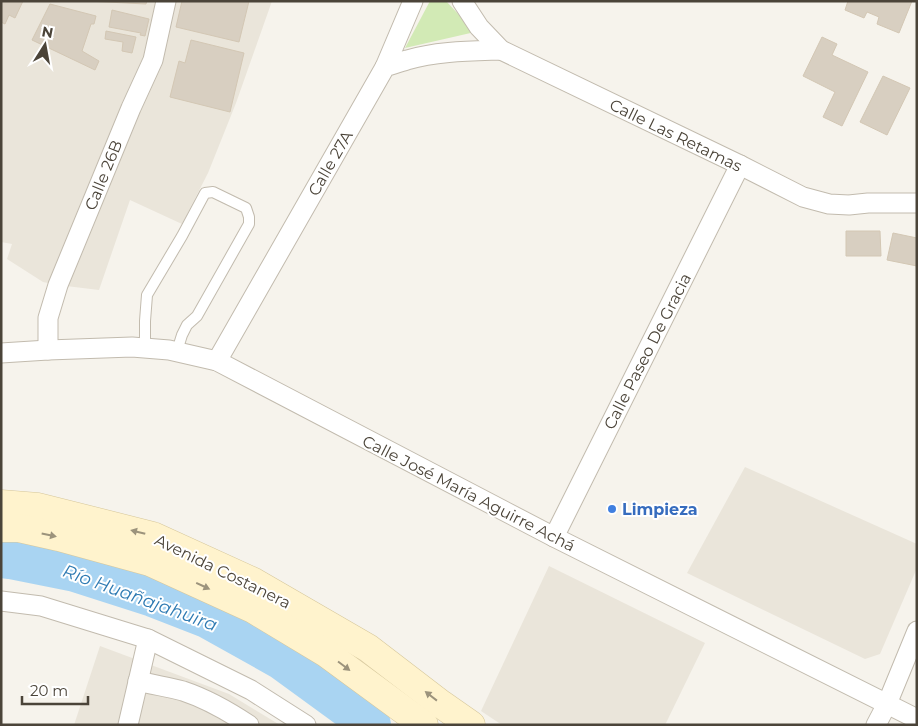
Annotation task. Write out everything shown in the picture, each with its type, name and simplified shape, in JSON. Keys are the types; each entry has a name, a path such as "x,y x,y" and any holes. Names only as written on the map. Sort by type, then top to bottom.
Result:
{"main road":[{"name":"Avenida Costanera","path":"1,504 38,507 153,536 254,582 368,648 471,725"},
{"name":"Avenida Costanera","path":"1,528 19,528 59,537 150,562 253,609 326,653 424,725"}],"street":[{"name":"Calle 26B","path":"48,350 48,318 58,285 131,108 153,60 166,1"},
{"name":"Calle 27A","path":"217,361 384,68 413,1"},
{"name":"Calle Las Retamas","path":"462,1 479,28 501,50 803,197 829,204 917,203"},
{"path":"384,68 408,59 470,51 501,50"},
{"name":"Calle Paseo De Gracia","path":"554,537 740,166"},
{"name":"Calle José María Aguirre Achá","path":"1,353 132,347 177,351 217,361 554,537 917,719"},
{"path":"1,601 41,606 148,639 251,690 306,725"},
{"path":"876,725 887,704 917,631"},
{"path":"128,725 148,639"},
{"path":"138,681 183,691 207,700 228,710 249,725"}],"lane":[{"path":"145,348 147,295 205,193 212,192 246,208 249,224 197,316 187,325 177,351"}],"shaded area":[{"path":"1,1 272,1 236,103 208,173 182,224 130,200 99,290 43,282 7,259 12,244 1,242"},
{"path":"745,467 917,544 917,568 880,654 865,659 687,573"},
{"path":"549,566 705,643 665,725 502,725 481,711"},
{"path":"100,646 229,694 280,725 74,725"}],"green space":[{"path":"430,1 446,1 475,32 405,48"}],"building":[{"path":"1,1 23,1 15,18 9,15 5,24 1,22"},
{"path":"87,1 147,1 146,4"},
{"path":"182,1 249,1 239,42 176,27"},
{"path":"848,1 912,1 899,33 877,24 879,17 867,12 864,18 845,10"},
{"path":"50,4 96,16 94,24 91,24 82,51 99,61 95,70 32,40"},
{"path":"112,10 149,19 145,36 140,35 141,33 109,27"},
{"path":"106,31 136,37 132,53 122,51 123,42 105,39"},
{"path":"822,37 837,44 832,55 868,72 842,126 823,117 835,92 803,76"},
{"path":"191,40 244,53 230,112 170,97 179,61 185,63"},
{"path":"883,76 910,88 887,135 860,122"},
{"path":"846,231 880,231 881,256 846,256"},
{"path":"893,233 917,238 917,266 887,260"}],"waterway":[{"name":"Río Huañajahuira","path":"1,558 75,572 153,597 207,618 282,660 371,725"}],"place":[{"name":"Limpieza","path":"612,509"}]}
